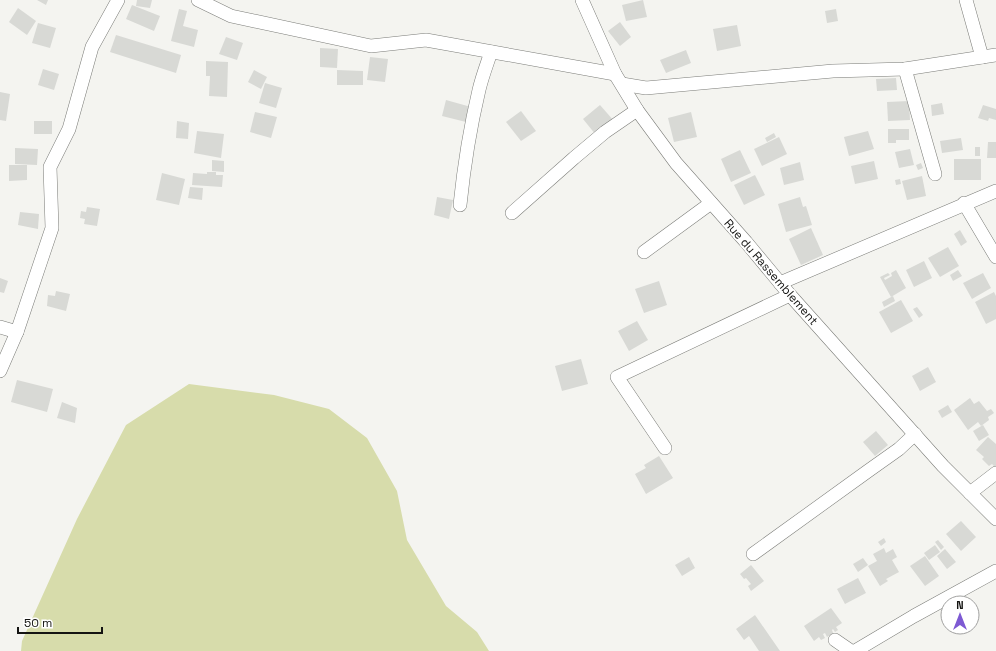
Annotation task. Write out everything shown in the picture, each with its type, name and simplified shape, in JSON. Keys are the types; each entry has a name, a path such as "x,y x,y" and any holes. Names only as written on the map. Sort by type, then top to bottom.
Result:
{"street":[{"path":"0,371 16,332 52,228 50,167 69,129 92,47 118,0"},
{"path":"198,0 231,16 371,46 426,40 618,79 646,88 833,71 905,69 996,55"},
{"name":"Rue du Rassemblement","path":"582,0 618,79 637,110 676,163 790,295 943,466 996,519"},
{"path":"966,0 982,56"},
{"path":"460,205 471,124 479,88 491,52"},
{"path":"905,69 935,174"},
{"path":"512,213 605,132 637,110"},
{"path":"780,283 964,203 996,191"},
{"path":"644,252 711,203"},
{"path":"964,203 996,257"},
{"path":"665,448 617,377 790,295"},
{"path":"0,327 16,332"},
{"path":"753,554 899,449 915,434"},
{"path":"970,493 996,473"},
{"path":"855,651 914,616 996,571"},
{"path":"835,640 851,651"}],"green space":[{"path":"189,384 274,395 329,409 367,438 397,491 407,540 446,606 477,632 489,651 21,651 22,641 77,519 126,425"}],"building":[{"path":"37,0 48,0 46,5"},
{"path":"137,0 152,0 150,8 136,6"},
{"path":"643,0 647,17 626,21 622,5"},
{"path":"132,5 160,16 154,31 126,19"},
{"path":"18,8 36,21 27,35 9,22"},
{"path":"179,9 187,11 183,26 198,30 194,47 171,41"},
{"path":"836,9 838,21 827,23 825,11"},
{"path":"620,22 631,37 620,46 608,31"},
{"path":"38,23 56,28 50,48 32,43"},
{"path":"737,25 741,46 717,51 713,29"},
{"path":"116,35 181,55 176,73 110,52"},
{"path":"226,37 243,43 237,60 219,54"},
{"path":"320,48 338,49 337,68 320,67"},
{"path":"686,50 691,63 666,73 660,60"},
{"path":"370,57 388,59 385,82 367,80"},
{"path":"206,61 228,62 227,97 209,96 210,76 206,76"},
{"path":"43,69 59,74 54,90 38,85"},
{"path":"254,70 267,77 261,89 248,82"},
{"path":"337,70 363,71 363,85 337,85"},
{"path":"896,78 897,90 877,91 876,79"},
{"path":"265,83 282,88 276,108 259,103"},
{"path":"0,92 10,94 6,121 0,120"},
{"path":"446,100 471,107 466,122 442,116"},
{"path":"909,101 910,120 888,121 887,102"},
{"path":"942,103 944,114 932,116 931,105"},
{"path":"600,105 614,121 596,135 583,119"},
{"path":"983,105 996,109 996,120 989,118 988,121 978,118"},
{"path":"521,111 536,131 521,141 506,122"},
{"path":"255,112 277,117 271,138 250,132"},
{"path":"691,112 697,137 674,142 668,118"},
{"path":"34,121 52,121 52,134 34,134"},
{"path":"177,121 189,123 188,139 176,138"},
{"path":"888,129 909,129 909,140 896,140 896,143 888,143"},
{"path":"197,131 224,134 221,158 194,153"},
{"path":"868,131 874,149 849,156 844,137"},
{"path":"774,133 776,137 767,142 765,138"},
{"path":"779,137 787,154 762,166 754,149"},
{"path":"961,138 963,150 942,153 940,141"},
{"path":"988,142 996,142 996,158 987,158"},
{"path":"975,147 980,147 980,156 975,156"},
{"path":"15,148 38,149 37,165 15,164"},
{"path":"910,149 914,165 899,168 895,152"},
{"path":"740,150 751,173 731,182 721,159"},
{"path":"954,159 981,159 981,180 954,180"},
{"path":"212,160 224,161 224,172 212,171"},
{"path":"874,161 878,179 855,184 851,166"},
{"path":"800,162 804,180 784,185 780,168"},
{"path":"921,163 923,168 918,170 916,165"},
{"path":"9,165 27,165 27,180 9,181"},
{"path":"207,172 216,172 216,175 223,175 222,187 192,185 193,173 207,174"},
{"path":"162,173 185,179 179,205 156,200"},
{"path":"755,175 765,195 744,205 734,185"},
{"path":"922,176 926,196 907,200 902,181"},
{"path":"900,179 901,184 896,185 895,180"},
{"path":"190,187 203,188 202,200 188,198"},
{"path":"437,197 453,200 449,219 434,215"},
{"path":"800,197 803,207 806,206 812,225 786,232 778,204"},
{"path":"87,207 100,209 97,226 84,224 85,219 80,218 81,211 86,212"},
{"path":"20,212 39,214 38,229 18,225"},
{"path":"811,228 823,255 801,265 789,239"},
{"path":"960,230 967,242 961,246 954,234"},
{"path":"948,247 959,266 940,277 928,258"},
{"path":"924,261 932,278 914,287 906,270"},
{"path":"896,270 906,288 891,297 880,277 888,273 890,275 884,278 885,280 892,276 891,273"},
{"path":"958,270 962,276 953,281 950,275"},
{"path":"983,273 991,288 972,299 963,283"},
{"path":"0,278 8,281 4,293 0,292"},
{"path":"659,281 667,305 644,313 635,289"},
{"path":"56,291 70,294 66,311 47,306 48,295 55,296"},
{"path":"994,292 996,296 996,319 986,324 975,302"},
{"path":"893,296 895,301 884,307 882,302"},
{"path":"901,300 913,321 891,333 879,312"},
{"path":"917,307 923,315 919,318 913,309"},
{"path":"637,321 648,340 629,351 618,331"},
{"path":"581,359 588,384 562,391 555,366"},
{"path":"928,367 936,382 920,391 912,376"},
{"path":"17,380 53,389 47,412 11,402"},
{"path":"970,398 974,404 979,401 987,411 991,409 994,413 988,417 989,420 981,426 978,422 968,430 954,410"},
{"path":"62,402 77,408 75,423 57,418"},
{"path":"948,405 952,412 942,418 938,411"},
{"path":"983,425 989,435 979,441 973,431"},
{"path":"876,431 888,445 875,456 863,442"},
{"path":"988,437 996,444 996,468 992,464 989,466 982,459 984,457 976,450"},
{"path":"659,456 673,478 646,494 635,474 646,468 644,465"},
{"path":"961,521 976,537 961,551 946,534"},
{"path":"884,538 886,542 881,546 878,542"},
{"path":"938,540 944,547 941,550 935,542"},
{"path":"935,545 940,552 929,560 924,553"},
{"path":"884,548 886,553 893,549 897,557 892,560 899,572 886,579 888,581 880,586 868,566 877,561 873,554"},
{"path":"945,549 956,562 947,569 937,556"},
{"path":"925,556 939,576 925,586 910,566"},
{"path":"689,557 695,568 682,576 675,565"},
{"path":"863,558 868,565 858,572 853,564"},
{"path":"751,565 764,581 751,591 748,586 751,584 740,574"},
{"path":"858,578 866,593 845,604 837,589"},
{"path":"831,608 842,623 836,627 838,630 835,632 833,629 833,633 827,637 825,633 823,634 825,638 821,640 819,637 814,641 804,626"},
{"path":"755,615 780,651 759,651 749,636 744,640 736,629"}]}
